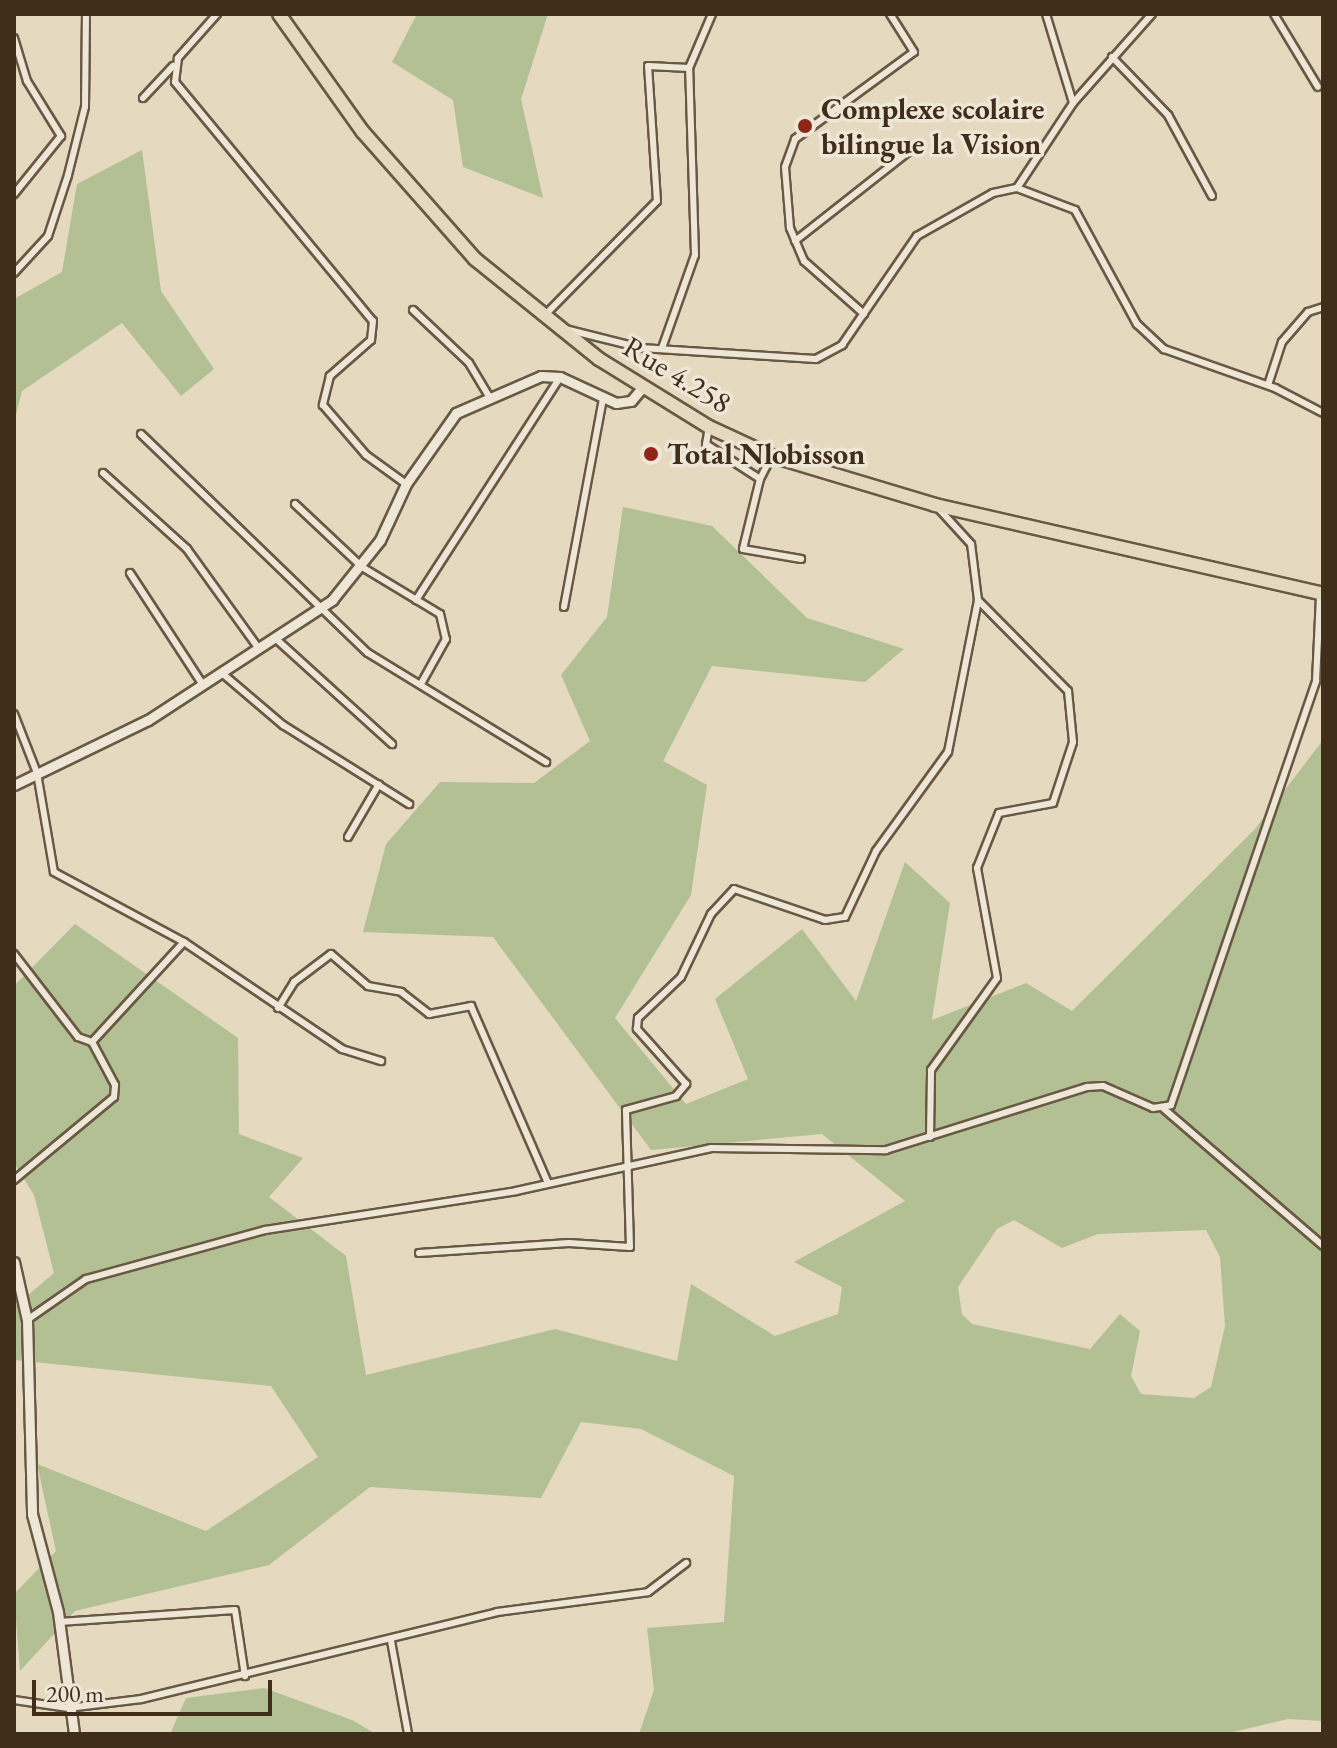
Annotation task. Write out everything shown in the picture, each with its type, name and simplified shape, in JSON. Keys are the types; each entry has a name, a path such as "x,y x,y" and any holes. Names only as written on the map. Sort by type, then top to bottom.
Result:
{"highway":[{"name":"Rue 4.258","path":"279,14 400,178 543,317 642,388 709,427 772,456 935,505 1321,594"}],"street":[{"path":"14,273 48,236 68,175 85,107 86,14"},
{"path":"143,98 217,14"},
{"path":"662,348 695,255 689,68 712,14"},
{"path":"864,314 814,273 795,241 785,195 791,146 914,52 890,14"},
{"path":"1046,14 1073,103"},
{"path":"1017,188 1073,103 1152,14"},
{"path":"1274,14 1318,87"},
{"path":"14,38 27,81 61,136 14,194"},
{"path":"1112,57 1168,115 1212,196"},
{"path":"173,66 193,109 373,321 371,340 330,376 323,405 366,455 406,484"},
{"path":"543,317 657,201 648,66 689,68"},
{"path":"795,241 917,145"},
{"path":"554,327 662,348 816,359 842,345 917,236 993,193 1017,188 1075,210 1137,324 1164,349 1268,385 1323,413"},
{"path":"1268,385 1282,342 1323,307"},
{"path":"413,310 469,363 489,396"},
{"path":"416,600 560,377"},
{"path":"14,785 223,674 318,610 362,567 406,484 448,421 489,396 532,378 560,377 603,399 624,403 642,388"},
{"path":"564,607 603,399"},
{"path":"709,427 706,444 760,479"},
{"path":"141,434 318,610 421,684 546,762"},
{"path":"772,456 760,479 743,549 801,559"},
{"path":"103,473 187,549 259,649"},
{"path":"295,504 362,567 416,600 448,627 421,684"},
{"path":"419,1253 569,1243 630,1247 631,1162 626,1110 676,1096 686,1084 637,1029 638,1018 681,977 711,914 734,889 825,920 852,911 876,851 948,752 978,600 966,532 935,505"},
{"path":"130,573 203,685"},
{"path":"1164,1109 1176,1092 1206,987 1253,877 1316,681 1321,594"},
{"path":"930,1137 931,1070 997,978 977,868 999,813 1053,803 1073,742 1068,691 978,600"},
{"path":"275,638 392,744"},
{"path":"223,674 283,725 409,804"},
{"path":"14,714 37,773 54,872 184,942 342,1049 381,1061"},
{"path":"348,837 379,784"},
{"path":"92,1042 184,942"},
{"path":"14,954 78,1037 92,1042 115,1085 114,1097 14,1180"},
{"path":"278,1008 294,982 331,954 368,986 401,992 429,1014 471,1006 548,1183"},
{"path":"27,1320 86,1279 199,1246 548,1183 631,1162 740,1146 861,1152 930,1137 1087,1087 1164,1109 1323,1246"},
{"path":"14,1262 27,1320 28,1481 59,1622 68,1708 74,1734"},
{"path":"14,1700 68,1708 245,1676 497,1612 648,1592 686,1563"},
{"path":"59,1622 235,1610 245,1676"},
{"path":"391,1641 408,1734"}],"green space":[{"path":"417,14 548,14 521,99 543,198 463,167 453,100 392,62"},
{"path":"142,150 161,291 214,369 181,396 122,323 22,391 14,423 14,299 62,272 77,184"},
{"path":"623,507 712,526 807,618 904,649 865,682 712,666 663,761 707,785 691,895 615,1018 686,1104 748,1079 715,999 802,929 856,1001 905,862 950,903 932,1020 1026,983 1072,1011 1255,829 1323,740 1323,1721 1288,1719 1225,1734 639,1734 654,1690 647,1628 724,1622 734,1476 641,1429 581,1422 541,1498 370,1487 269,1565 75,1611 20,1671 14,1594 56,1551 37,1464 206,1531 318,1457 271,1386 14,1360 14,1307 54,1273 34,1195 14,1163 14,986 75,924 238,1038 239,1134 303,1158 269,1197 346,1256 366,1375 555,1329 677,1361 691,1284 775,1336 838,1314 842,1287 794,1262 905,1201 822,1134 651,1150 493,937 363,932 386,844 440,782 534,783 590,741 561,675 607,617","holes":["1014,1220 1062,1248 1098,1234 1206,1230 1220,1257 1225,1326 1211,1387 1194,1398 1141,1394 1131,1376 1140,1331 1120,1314 1090,1349 972,1324 962,1314 958,1287 997,1229"]},
{"path":"264,1688 352,1720 376,1734 170,1734 186,1698"}],"place":[{"name":"Complexe scolaire bilingue la Vision","path":"805,126"},
{"name":"Total Nlobisson","path":"651,454"}]}
